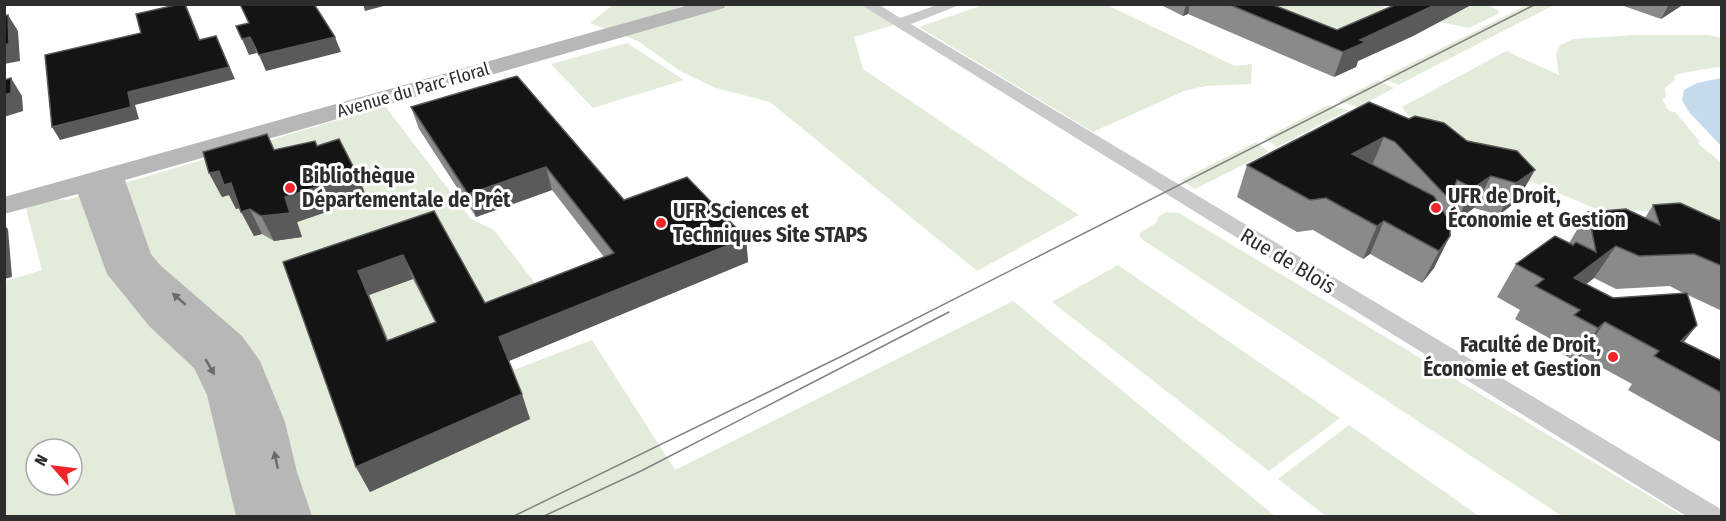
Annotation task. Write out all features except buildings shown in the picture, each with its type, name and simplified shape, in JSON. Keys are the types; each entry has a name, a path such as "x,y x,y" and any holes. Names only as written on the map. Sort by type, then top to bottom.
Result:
{"street":[{"name":"Avenue du Parc Floral","path":"4,206 717,4"},
{"name":"Rue de Blois","path":"867,4 1709,516"},
{"path":"900,23 955,4"},
{"path":"99,180 118,267 161,319 207,360 225,395 256,516"},
{"path":"99,180 136,257 149,272 230,344 248,370 267,422 278,472 292,516"}],"green space":[{"path":"1529,4 1554,5 1398,85 1382,78"},
{"path":"613,5 867,5 900,23 854,37 863,69 1079,215 977,271 770,102 716,88 680,71 638,41 590,23"},
{"path":"983,5 1107,5 1235,66 1252,64 1251,84 1205,86 1184,91 1093,132 919,27"},
{"path":"1226,5 1379,5 1407,15 1341,44"},
{"path":"1473,5 1488,5 1499,11 1498,14 1469,28 1430,20 1434,17 1443,20"},
{"path":"1634,35 1709,35 1721,38 1721,67 1674,76 1675,79 1665,88 1666,97 1662,99 1669,111 1675,112 1700,142 1698,143 1721,163 1721,225 1679,213 1594,208 1424,137 1402,107 1506,51 1559,75 1556,54 1560,45 1574,39"},
{"path":"627,43 684,80 593,108 551,64"},
{"path":"1378,80 1394,88 1358,107 1338,101"},
{"path":"1328,105 1348,110 1277,147 1265,138"},
{"path":"385,106 471,219 494,230 542,292 483,317 514,370 592,340 675,470 1013,301 1275,516 5,516 5,281 42,270 26,209 41,201 67,200"},
{"path":"1256,142 1269,152 1195,189 1181,180"},
{"path":"1166,212 1179,213 1683,516 1562,516 1140,238 1140,233 1157,222 1158,217"},
{"path":"1118,265 1340,418 1269,471 1052,302"},
{"path":"1349,425 1479,516 1326,516 1278,479"}],"water":[{"path":"1722,78 1721,146 1689,112 1682,100 1684,90 1697,83"}],"tram line":[{"path":"514,516 840,357 1536,4"},
{"path":"544,516 641,471 949,312"}],"place":[{"name":"Bibliothèque Départementale de Prêt","path":"290,188"},
{"name":"UFR de Droit, Économie et Gestion","path":"1436,208"},
{"name":"UFR Sciences et Techniques Site STAPS","path":"661,223"},
{"name":"Faculté de Droit, Économie et Gestion","path":"1613,357"}]}
